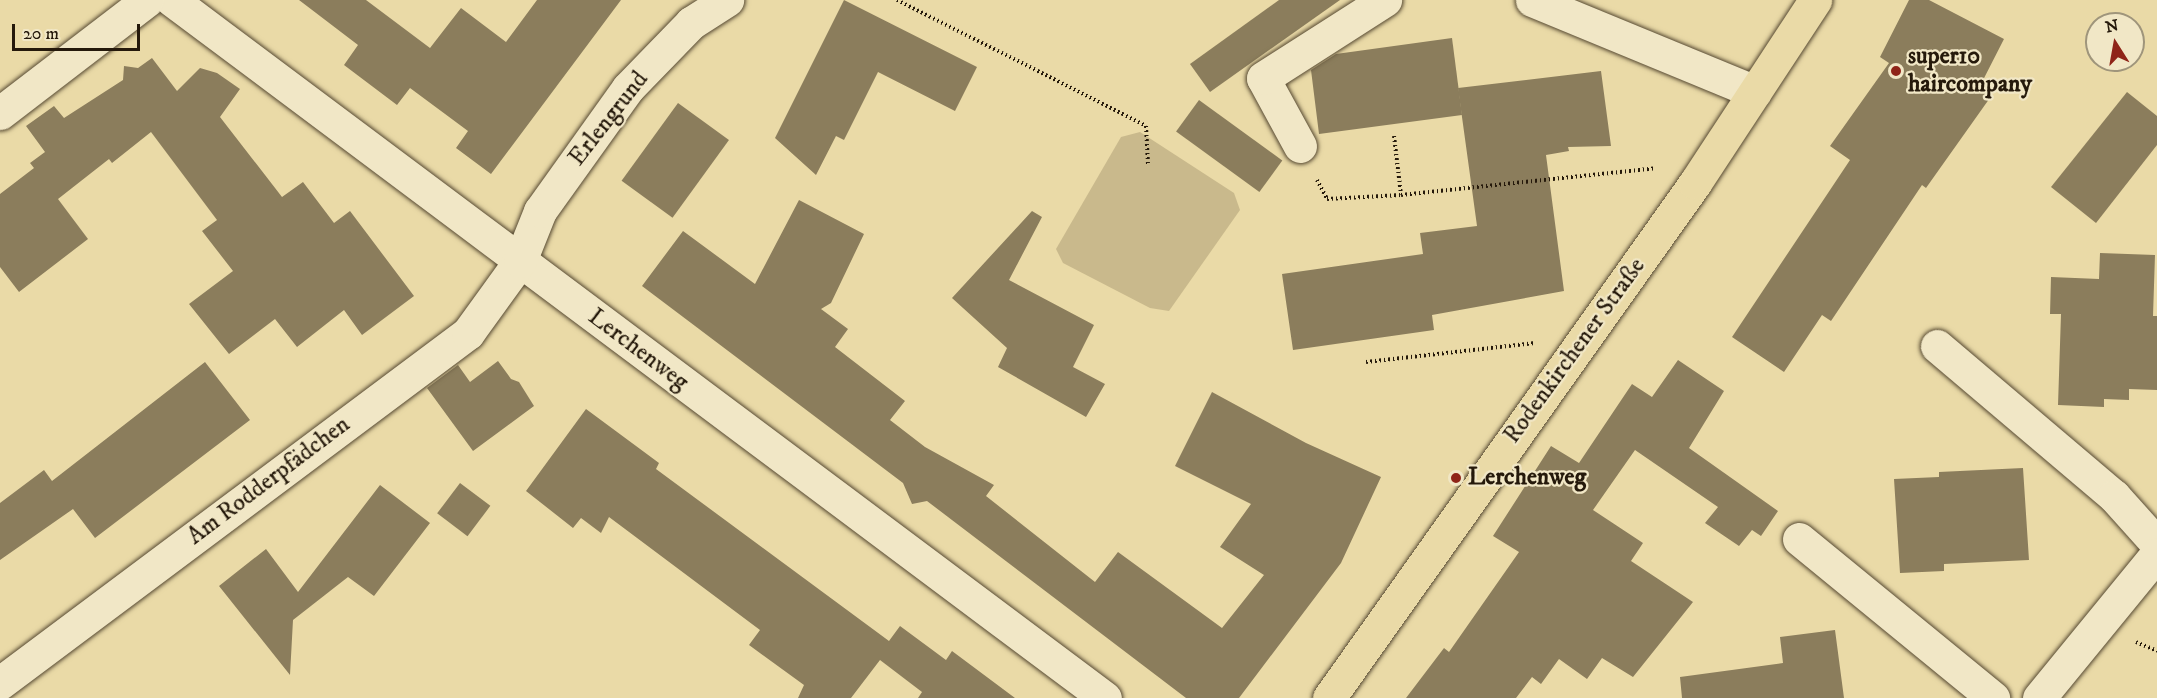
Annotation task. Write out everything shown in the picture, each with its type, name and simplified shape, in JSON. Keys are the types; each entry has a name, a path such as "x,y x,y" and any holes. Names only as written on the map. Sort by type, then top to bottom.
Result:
{"main road":[{"name":"Rodenkirchener Straße","path":"1329,698 1695,183 1815,0"}],"street":[{"path":"0,113 147,0"},
{"name":"Lerchenweg","path":"172,0 1105,698"},
{"name":"Erlengrund","path":"520,261 540,211 628,88 691,23 727,0"},
{"path":"1300,146 1263,78 1385,0"},
{"path":"1532,0 1755,92"},
{"name":"Am Rodderpfädchen","path":"0,683 468,333 520,261"},
{"path":"1937,346 2114,496 2157,544"},
{"path":"1798,539 1994,698"},
{"path":"2039,698 2157,554"}],"path":[{"path":"897,0 1146,126 1148,165"},
{"path":"1394,135 1401,195"},
{"path":"1300,146 1327,199 1401,195 1656,168 1695,183"},
{"path":"1366,362 1532,342 1574,354"}],"shaded area":[{"path":"1140,132 1234,193 1240,210 1169,311 1150,308 1063,263 1056,249 1121,137"}],"building":[{"path":"299,0 366,0 430,48 461,8 506,42 537,0 621,0 491,174 456,148 468,131 410,88 397,105 344,65 358,45"},
{"path":"844,0 977,67 955,111 878,72 844,140 836,136 816,175 775,138"},
{"path":"1279,0 1340,0 1210,92 1190,64"},
{"path":"1909,0 1929,0 2004,39 1980,86 1992,95 1926,188 1922,185 1831,321 1822,315 1784,372 1732,337 1850,160 1830,146 1889,63 1880,57"},
{"path":"1452,38 1462,115 1319,134 1311,70 1336,54"},
{"path":"152,58 177,91 200,68 217,73 240,89 220,117 282,197 303,182 334,223 350,211 414,296 362,335 344,310 297,347 275,319 229,354 189,304 233,271 202,231 217,220 151,132 112,163 109,159 58,199 88,239 19,292 0,267 0,194 34,168 30,163 45,152 26,126 54,106 64,118 123,80 124,66 138,68"},
{"path":"1601,71 1611,146 1568,147 1569,151 1546,155 1564,291 1432,315 1434,330 1293,350 1282,274 1423,254 1420,233 1477,226 1458,88"},
{"path":"2127,92 2157,116 2157,145 2096,223 2051,187"},
{"path":"1199,100 1282,161 1259,192 1176,132"},
{"path":"678,103 729,140 673,218 622,181"},
{"path":"799,200 864,234 831,303 821,309 848,329 835,347 905,401 890,420 925,447 994,485 986,496 1095,582 1118,552 1222,628 1264,575 1220,547 1251,504 1175,466 1212,392 1306,443 1381,477 1341,563 1239,698 1186,698 927,501 912,504 903,483 642,286 683,231 755,284"},
{"path":"1032,211 1042,217 1009,280 1094,325 1073,367 1105,384 1086,417 998,367 1007,348 952,298"},
{"path":"2100,253 2155,255 2153,316 2157,316 2157,390 2129,389 2129,400 2104,399 2104,407 2058,405 2061,314 2050,314 2051,277 2099,279"},
{"path":"1678,360 1724,391 1689,448 1778,511 1761,536 1752,530 1739,546 1705,523 1718,507 1635,450 1593,510 1643,543 1631,561 1693,602 1633,677 1602,658 1587,679 1559,659 1541,684 1532,677 1516,698 1406,698 1444,648 1449,652 1519,552 1493,536 1551,446 1579,463 1632,384 1652,397"},
{"path":"498,361 511,379 519,382 534,406 473,451 427,388 458,365 470,382"},
{"path":"205,362 250,420 95,538 73,509 0,560 0,503 44,470 52,481"},
{"path":"586,409 659,463 656,469 889,641 900,626 946,660 952,651 1015,698 918,698 922,692 880,660 851,698 798,698 804,685 749,645 760,630 609,517 601,533 581,518 573,528 526,491"},
{"path":"2023,468 2029,560 1944,564 1944,571 1900,573 1894,479 1939,477 1939,472"},
{"path":"460,483 490,506 467,536 437,513"},
{"path":"380,485 430,523 374,596 348,577 293,620 290,675 219,586 266,549 298,592"},
{"path":"1835,630 1844,698 1682,698 1680,677 1783,663 1780,637"}],"place":[{"name":"super10 haircompany","path":"1896,71"},
{"name":"Lerchenweg","path":"1456,478"}]}
